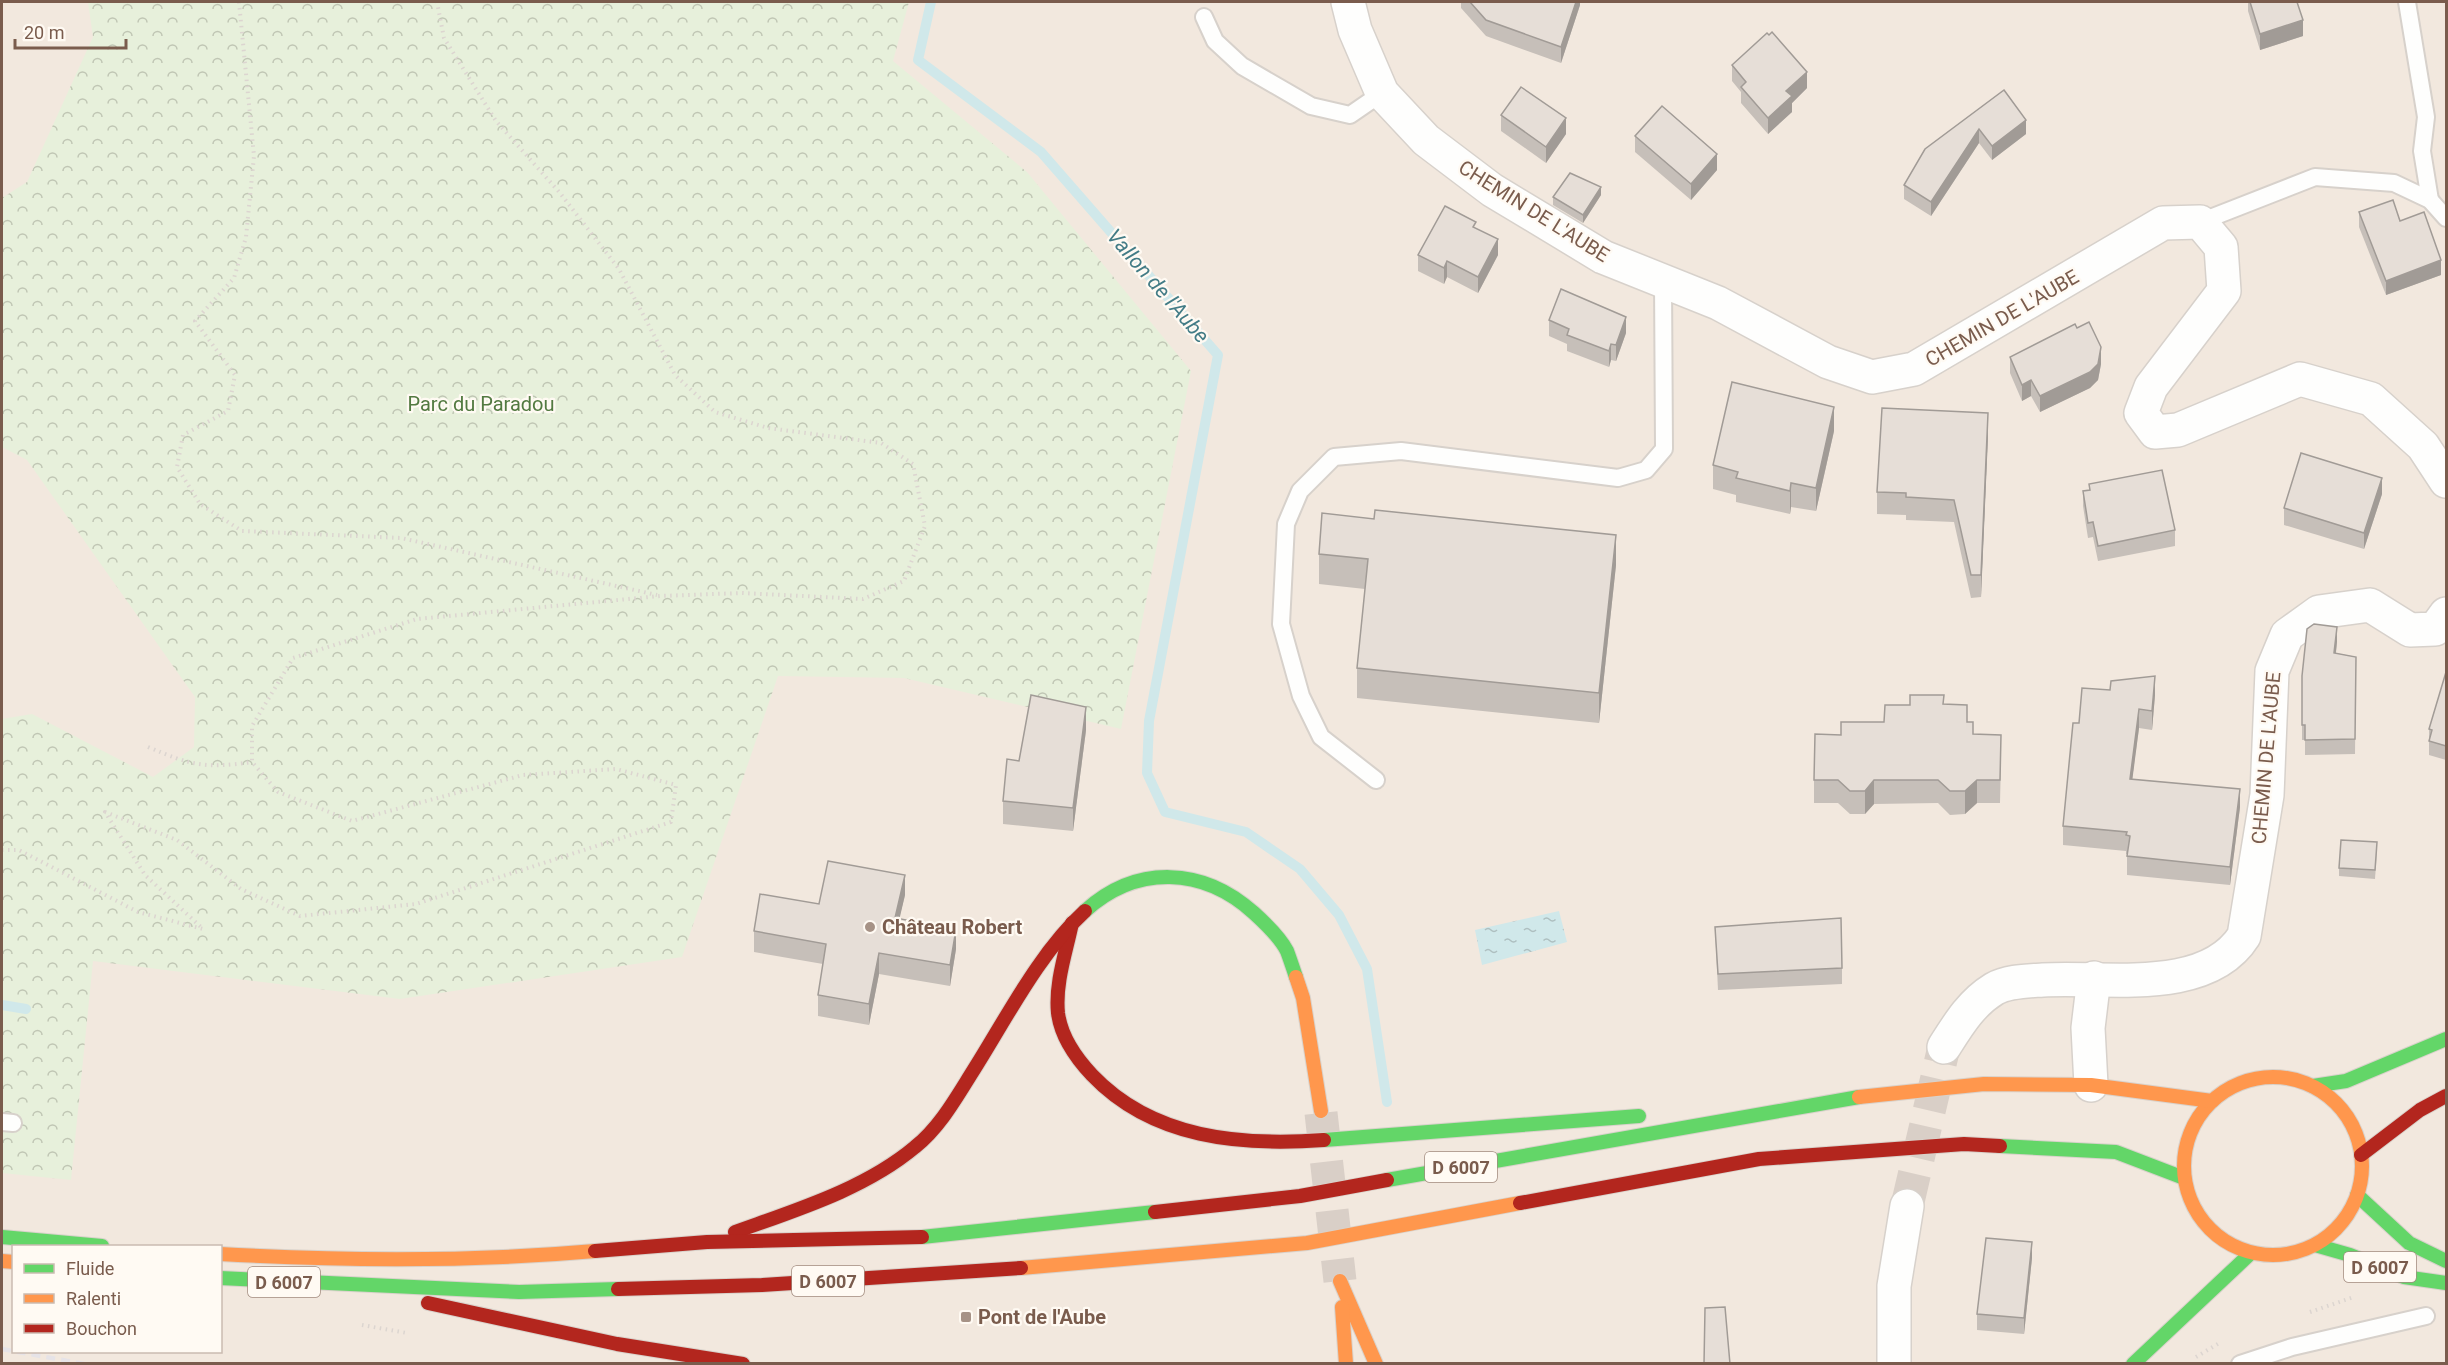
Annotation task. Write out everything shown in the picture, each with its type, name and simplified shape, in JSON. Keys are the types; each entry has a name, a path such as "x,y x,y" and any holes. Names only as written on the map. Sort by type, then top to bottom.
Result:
{"main road":[{"path":"707,1242 841,1191 881,1173 917,1146 947,1113 1026,986 1072,923 1096,901 1128,884 1168,876 1203,881 1234,895 1262,920 1286,949 1303,998 1320,1112"},
{"path":"1072,923 1058,992 1060,1022 1074,1055 1096,1082 1123,1104 1156,1123 1188,1132 1247,1142 1282,1143 1648,1116"},
{"path":"2313,1086 2346,1081 2446,1039"},
{"path":"2283,1077 2313,1086 2326,1094 2347,1117 2361,1155 2362,1175 2357,1195 2348,1215 2333,1232 2315,1245 2284,1255 2251,1253 2234,1246 2206,1225 2188,1195 2184,1178 2184,1156 2194,1123 2212,1101 2231,1088 2252,1079 2283,1077"},
{"name":"D 6007","path":"222,1254 322,1260 528,1257 707,1242 934,1237 1300,1196 1844,1099 1984,1084 2091,1085 2212,1101"},
{"path":"2361,1155 2420,1110 2446,1096"},
{"path":"1695,1112 1844,1099"},
{"name":"D 6007","path":"222,1278 347,1286 519,1292 762,1285 968,1273 1308,1243 1759,1159 1879,1148 1964,1144 2116,1152 2184,1178"},
{"name":"D 6007","path":"2357,1195 2375,1215 2415,1248 2428,1256 2446,1261"},
{"path":"2,1237 78,1245"},
{"name":"D 6007","path":"2315,1245 2350,1255 2404,1277 2446,1283"},
{"path":"2133,1364 2251,1253"},
{"path":"1346,1364 1340,1281 1376,1364"},
{"path":"347,1286 617,1344 743,1364"}],"street":[{"name":"CHEMIN DE L'AUBE","path":"1348,2 1355,30 1382,93 1426,140 1492,190 1603,257 1718,303 1828,362 1872,377 1914,369 2163,223 2199,222"},
{"path":"2199,222 2221,247 2224,291 2151,387 2141,413 2155,432 2178,430 2300,379 2371,399 2423,446 2446,481"},
{"name":"CHEMIN DE L'AUBE","path":"1944,1047 1965,1014 1996,988 2018,982 2179,977 2221,962 2237,948 2244,936 2267,795 2272,671 2287,636 2319,612 2370,605 2410,630 2443,628"},
{"path":"2091,1085 2088,1028 2094,978"},
{"path":"1894,1364 1894,1286 1907,1206"}],"lane":[{"path":"2407,2 2426,117 2422,152 2430,200"},
{"path":"1204,17 1215,41 1242,66 1311,106 1350,116 1382,93"},
{"path":"2199,222 2315,177 2394,183 2430,200 2446,218"},
{"path":"1376,780 1322,737 1301,696 1281,624 1286,524 1300,491 1334,458 1401,451 1618,478 1646,470 1664,449 1663,280"},
{"path":"2240,1364 2292,1347 2426,1316"}],"path":[{"path":"239,2 254,156 246,237 234,278 195,321 236,375 228,411 183,435 177,467 200,504 242,531 401,538 660,596"},
{"path":"2,850 19,850 138,912 203,929 145,875 105,812 177,840 241,890 300,916 416,904 671,822 676,785 615,769 523,775 352,821 278,792 252,762 252,726 293,658 417,619 660,596 742,593 863,600 904,581 925,526 913,464 881,443 768,428 715,412 675,375 619,270 560,193 490,112 444,38 437,2"},
{"path":"148,747 184,762 216,767 252,762"}],"shaded area":[{"path":"2,2 2446,2 2446,1363 2,1364"}],"green space":[{"name":"Parc du Paradou","path":"88,2 909,2 893,61 1027,172 1191,371 1121,729 904,678 778,676 682,957 400,999 93,961 71,1180 2,1173 2,719 32,714 153,777 194,747 195,697 27,460 2,447 2,198 27,182 93,37"}],"water":[{"path":"1559,911 1567,942 1482,965 1475,930"}],"building":[{"path":"1470,2 1576,2 1561,47 1486,20"},
{"path":"2250,2 2297,2 2303,20 2260,34"},
{"path":"1772,32 1807,72 1786,91 1792,96 1768,118 1741,87 1746,82 1732,65 1767,33 1769,35"},
{"path":"1521,87 1566,118 1546,147 1501,115"},
{"path":"2004,90 2026,120 1992,146 1979,129 1931,202 1904,185 1925,149"},
{"path":"1662,106 1717,154 1691,184 1635,136"},
{"path":"1570,173 1601,187 1583,215 1553,197"},
{"path":"2393,200 2400,221 2424,212 2441,260 2386,281 2359,212"},
{"path":"1445,206 1476,222 1473,227 1498,239 1478,277 1447,261 1444,268 1418,255"},
{"path":"1561,289 1626,317 1616,345 1611,344 1609,351 1567,335 1569,329 1549,320"},
{"path":"2089,322 2101,347 2098,364 2090,372 2040,396 2031,380 2022,385 2010,357 2075,324 2077,328"},
{"path":"1732,382 1834,407 1816,488 1791,483 1790,491 1736,478 1738,472 1713,465"},
{"path":"1882,408 1988,413 1981,575 1971,575 1954,500 1906,497 1906,493 1877,492"},
{"path":"2301,453 2382,478 2364,533 2284,508"},
{"path":"2162,470 2175,530 2098,546 2093,522 2088,523 2083,491 2090,490 2089,484"},
{"path":"1375,510 1616,535 1599,693 1357,668 1368,559 1319,554 1322,513 1374,519"},
{"path":"2314,624 2337,627 2334,653 2356,657 2355,739 2305,740 2305,725 2302,725 2302,676 2307,629"},
{"path":"2446,672 2446,746 2429,741 2432,730 2429,729"},
{"path":"2155,676 2152,711 2139,709 2130,779 2240,789 2230,867 2127,856 2130,836 2126,835 2127,832 2063,826 2073,723 2079,723 2082,688 2110,690 2111,681"},
{"path":"1031,695 1086,707 1073,808 1003,801 1007,759 1019,761"},
{"path":"1910,695 1944,695 1943,704 1967,705 1967,722 1973,722 1973,734 2001,735 2000,780 1977,780 1965,791 1950,791 1938,780 1874,780 1865,791 1850,791 1838,780 1814,780 1815,734 1841,735 1841,722 1884,722 1885,705 1910,705"},
{"path":"2341,840 2377,842 2375,870 2339,868"},
{"path":"828,861 905,875 895,918 956,929 950,965 879,953 869,1004 818,995 826,944 754,931 760,894 819,904"},
{"path":"1841,918 1842,968 1718,974 1715,927"},
{"path":"1986,1238 2032,1242 2024,1318 1977,1314"},
{"path":"1725,1307 1730,1364 1704,1364 1705,1308"}],"waterway":[{"name":"Vallon de l'Aube","path":"931,2 918,60 1041,152 1218,355 1149,721 1147,773 1165,812 1246,832 1300,869 1339,915 1367,969 1387,1102"},
{"path":"2,1005 26,1009"}],"tunnel":[{"path":"1907,1206 1944,1047"},
{"path":"1321,1113 1340,1281"}],"railway":[{"path":"2,1349 12,1351"},
{"path":"24,1353 84,1364"}],"traffic: fast":[{"path":"1085,911 1105,896 1126,885 1148,879 1170,877 1192,880 1213,887 1234,898 1272,930 1287,951 1296,977"},
{"path":"2313,1086 2346,1081 2446,1039"},
{"path":"1387,1180 1859,1097"},
{"path":"1324,1140 1639,1116"},
{"path":"2000,1146 2116,1152 2184,1178"},
{"path":"2357,1195 2409,1243 2446,1261"},
{"path":"922,1237 1155,1212"},
{"path":"2,1237 91,1245"},
{"path":"2315,1245 2350,1255 2404,1277 2446,1283"},
{"path":"2133,1364 2251,1253"},
{"path":"222,1278 519,1292 618,1289"}],"traffic: slow":[{"path":"1296,977 1303,998 1321,1111"},
{"path":"2273,1077 2307,1084 2323,1092 2336,1103 2347,1116 2355,1132 2362,1166 2355,1200 2347,1216 2336,1229 2323,1240 2307,1248 2273,1255 2239,1248 2223,1240 2210,1229 2199,1216 2191,1200 2184,1166 2191,1132 2199,1116 2210,1103 2223,1092 2239,1084 2273,1077"},
{"path":"1859,1097 1984,1084 2091,1085 2212,1101"},
{"path":"1021,1268 1307,1243 1520,1203"},
{"path":"222,1254 314,1258 454,1259 595,1251"},
{"path":"2,1261 12,1262"},
{"path":"1340,1281 1376,1364"},
{"path":"1342,1307 1346,1364"}],"traffic: jam":[{"path":"735,1232 806,1207 852,1187 895,1162 924,1139 954,1102 1038,966 1068,928 1085,911"},
{"path":"1072,923 1058,990 1058,1013 1062,1030 1080,1062 1116,1096 1142,1113 1200,1134 1261,1141 1324,1140"},
{"path":"2361,1155 2420,1110 2446,1096"},
{"path":"1520,1203 1759,1159 1964,1144 2000,1146"},
{"path":"1155,1212 1300,1196 1387,1180"},
{"path":"595,1251 707,1242 922,1237"},
{"path":"618,1289 762,1285 1021,1268"},
{"path":"428,1303 617,1344 743,1364"}],"place":[{"name":"Château Robert","path":"870,927"},
{"name":"Pont de l'Aube","path":"966,1317"}]}
